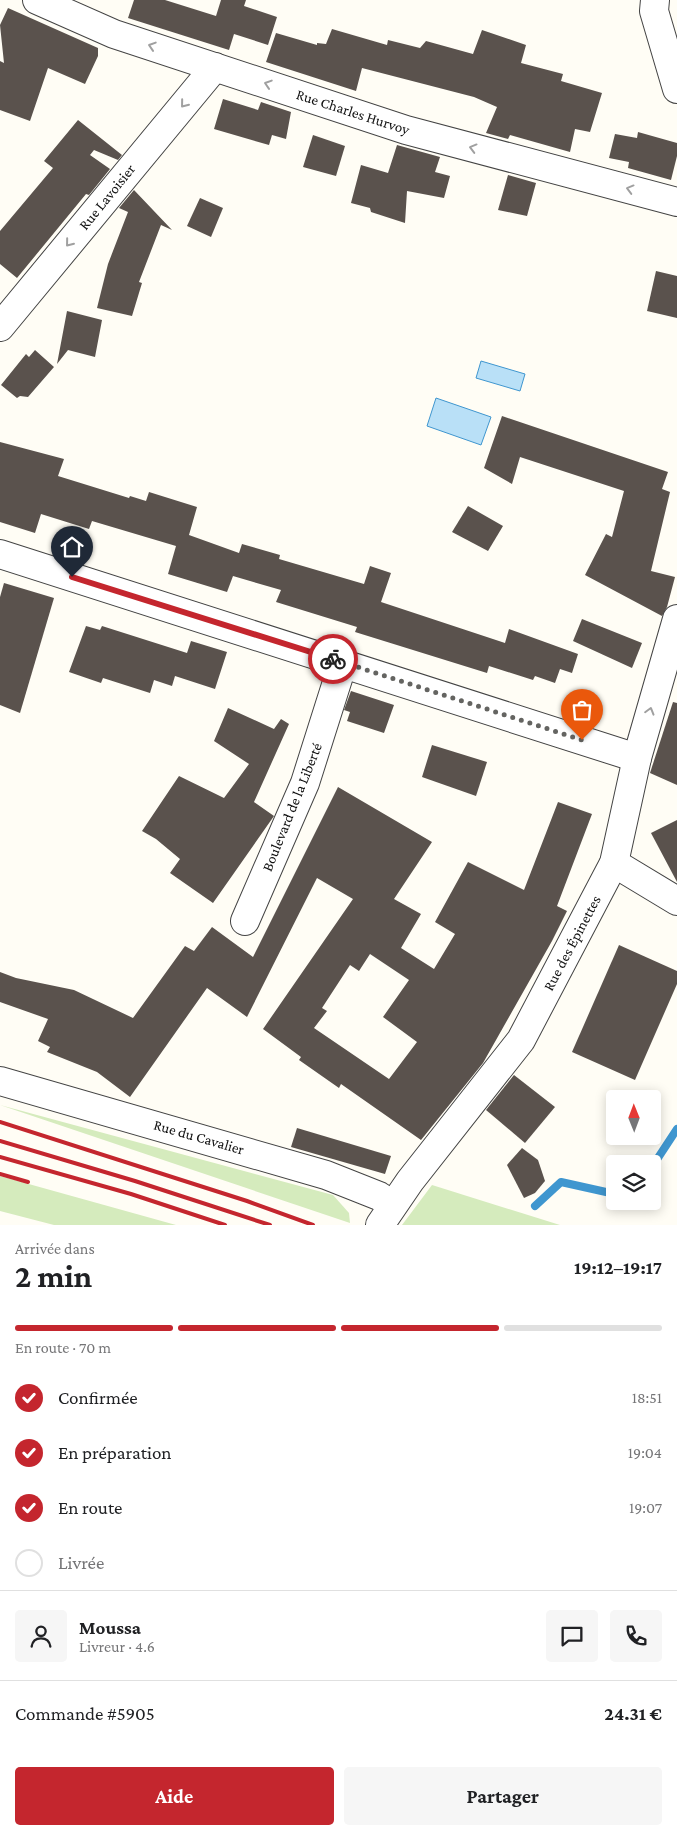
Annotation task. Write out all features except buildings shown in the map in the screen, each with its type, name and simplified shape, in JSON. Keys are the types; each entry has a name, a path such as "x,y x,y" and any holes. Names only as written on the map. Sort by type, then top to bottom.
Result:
{"street":[{"name":"Rue Charles Hurvoy","path":"37,0 114,34 406,130 677,202"},
{"path":"654,0 654,11 677,88"},
{"name":"Rue Lavoisier","path":"0,327 215,67"},
{"path":"0,554 637,758"},
{"name":"Rue des Épinettes","path":"387,1215 521,1040 614,863 637,758 677,619"},
{"name":"Boulevard de la Liberté","path":"245,921 305,783 343,663"},
{"path":"614,863 677,901"},
{"name":"Rue du Cavalier","path":"0,1081 326,1175 378,1196 387,1215"}],"green space":[{"path":"0,1105 333,1195 349,1213 350,1223"},
{"path":"0,1176 176,1225 54,1225 0,1211"},
{"path":"432,1185 560,1225 402,1225"}],"water":[{"path":"481,361 525,374 520,391 476,378"},
{"path":"436,398 491,417 481,445 427,426"}],"waterway":[{"path":"660,1155 677,1129"},
{"path":"535,1206 561,1182 606,1192"}],"railway":[{"path":"0,1122 247,1201 313,1225"},
{"path":"0,1141 135,1181 270,1225"},
{"path":"0,1157 131,1194 225,1225"},
{"path":"0,1174 28,1182"}],"way so far":[{"path":"333,659 582,740"}],"route":[{"path":"72,577 333,659"}]}
